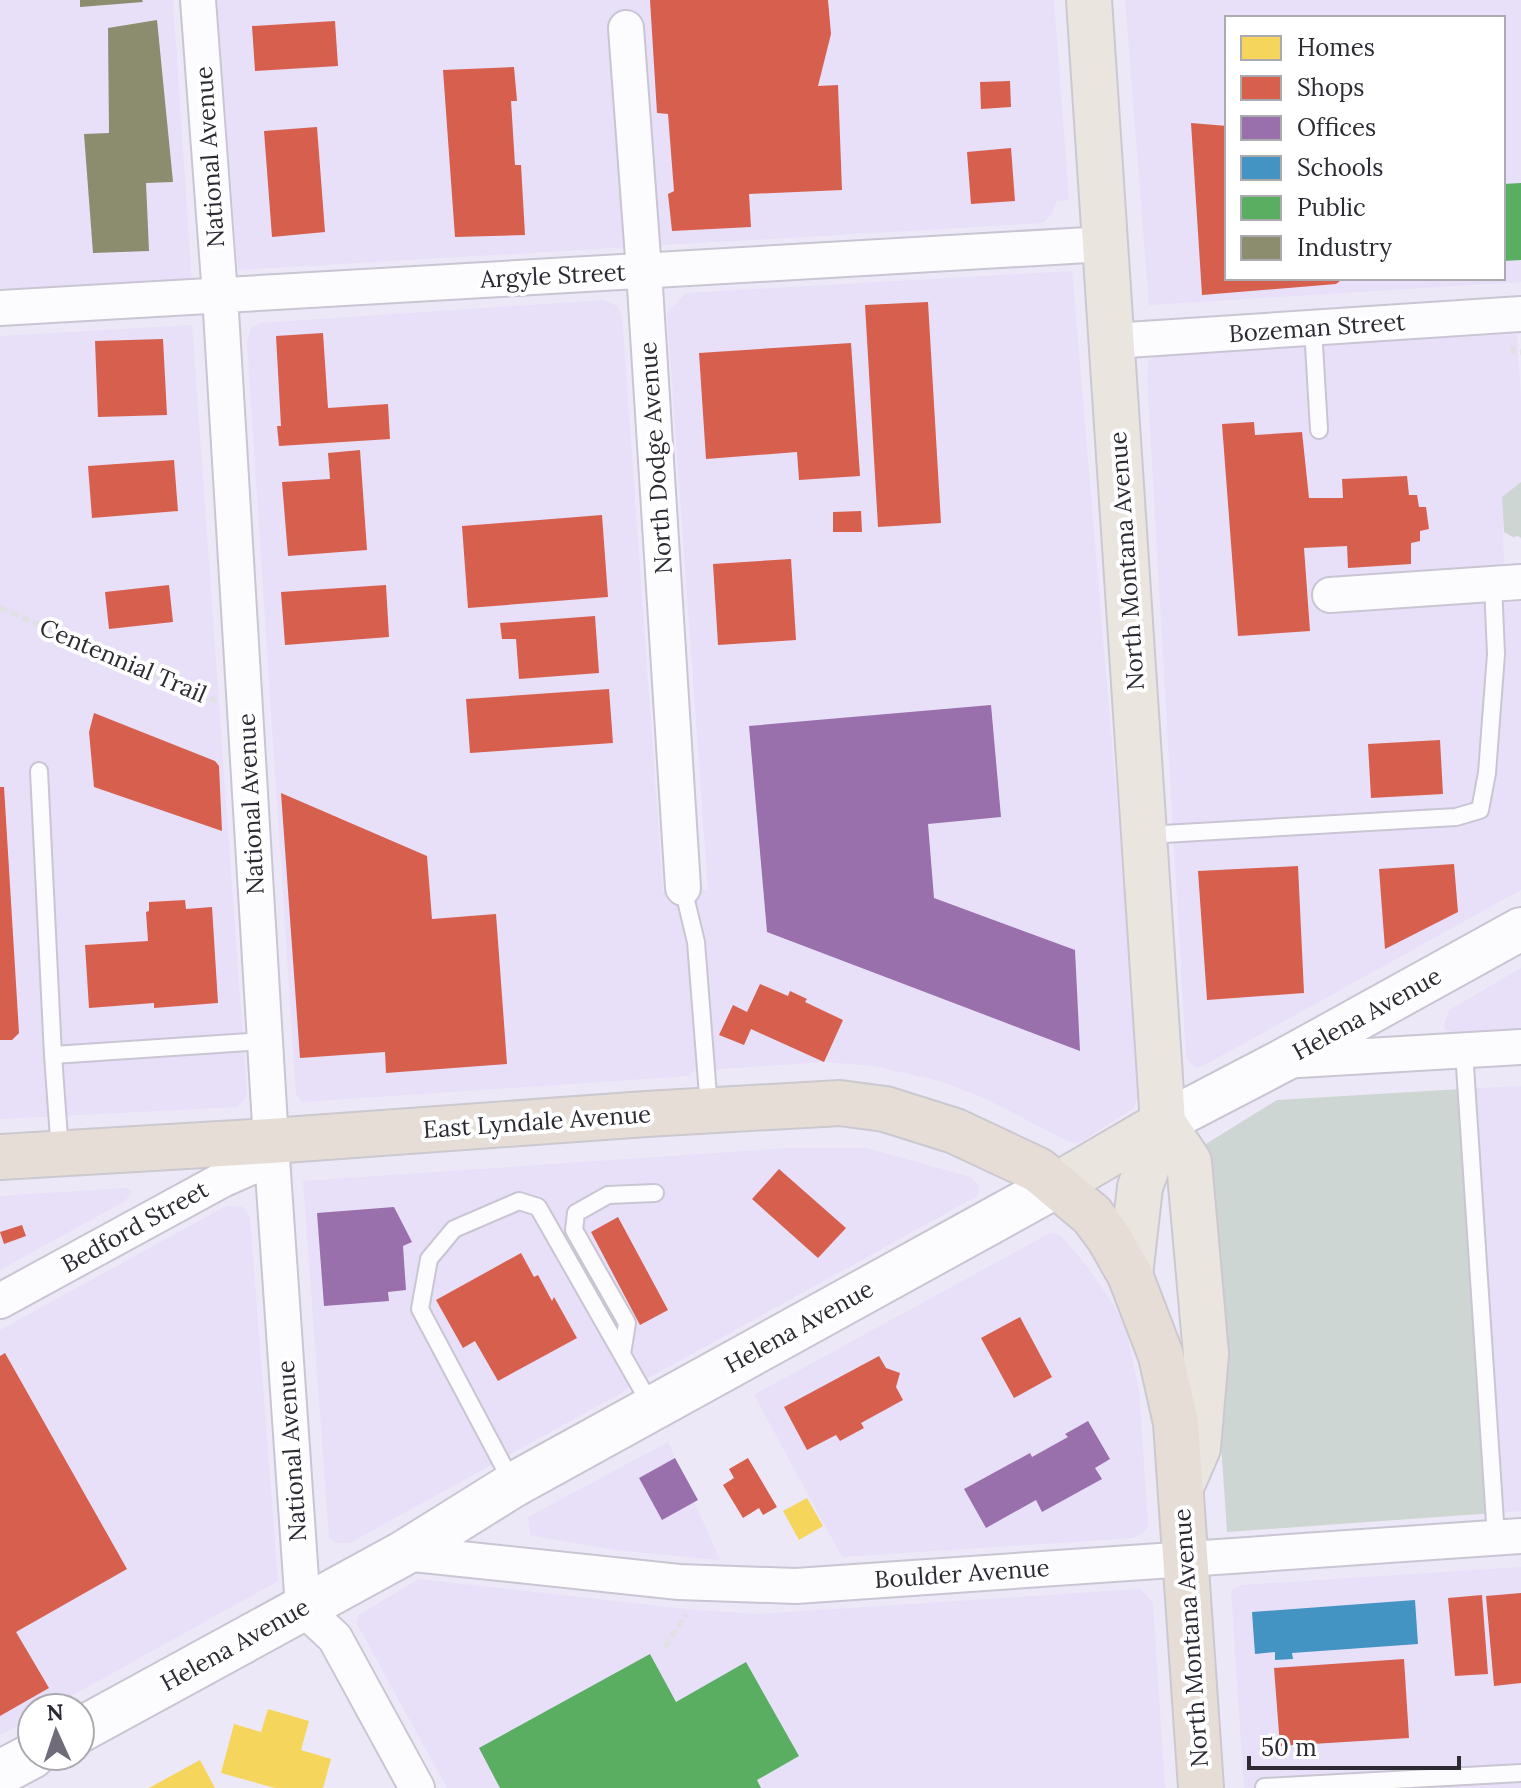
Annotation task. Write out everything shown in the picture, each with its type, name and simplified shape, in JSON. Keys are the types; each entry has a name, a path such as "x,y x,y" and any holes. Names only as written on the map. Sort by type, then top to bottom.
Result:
{"highway":[{"name":"East Lyndale Avenue","path":"0,1157 272,1149 710,1110 840,1103 885,1109 955,1131 1038,1170 1057,1185"},
{"name":"North Montana Avenue","path":"1057,1185 1092,1215 1109,1238 1130,1275 1161,1356 1176,1423 1201,1788"}],"main road":[{"name":"North Montana Avenue","path":"1089,0 1163,1123 1140,1187 1130,1275"},
{"name":"North Montana Avenue","path":"1163,1123 1189,1162 1206,1354 1198,1448 1181,1487"},
{"name":"Helena Avenue","path":"96,1721 404,1553 513,1485 1057,1185 1163,1123"}],"street":[{"name":"National Avenue","path":"198,0 220,295 303,1608"},
{"name":"North Dodge Avenue","path":"626,28 683,888"},
{"name":"Argyle Street","path":"0,308 1105,244"},
{"name":"Bozeman Street","path":"1112,341 1313,328 1517,330"},
{"path":"1330,595 1507,583"},
{"name":"Helena Avenue","path":"1163,1123 1521,929"},
{"path":"1282,1061 1521,1047"},
{"name":"Bedford Street","path":"0,1301 222,1180 272,1149"},
{"name":"Boulder Avenue","path":"404,1553 679,1582 796,1586 1508,1536"},
{"path":"303,1608 335,1638 415,1787"}],"lane":[{"path":"1313,328 1319,430"},
{"path":"1145,835 1456,817 1480,810 1487,773 1496,654 1507,583"},
{"path":"39,771 61,1153"},
{"path":"683,888 696,942 710,1110"},
{"path":"53,1055 265,1041"},
{"path":"1464,1051 1508,1536"},
{"path":"622,1354 627,1323 574,1230 576,1213 608,1195 655,1193"},
{"path":"513,1485 420,1309 429,1259 454,1229 519,1201 538,1207 653,1408"},
{"path":"1264,1787 1521,1773"}],"path":[{"path":"1517,330 1514,352 1521,352"},
{"name":"Centennial Trail","path":"0,608 246,714"},
{"path":"665,1647 686,1615"}],"shaded area":[{"path":"0,0 173,0 192,283 0,290"},
{"path":"217,0 1054,0 1069,200 1057,201 1052,214 1043,223 238,270"},
{"path":"1125,0 1521,0 1521,282 1149,305"},
{"path":"1072,271 1141,1086 1134,1108 1079,1143 1067,1141 984,1098 943,1082 874,1066 824,1062 693,1071 689,1076 302,1102 296,1094 247,343 251,328 260,323 604,300 617,306 622,315 663,892 708,890 667,313 686,293"},
{"path":"192,325 247,1096 237,1107 0,1119 0,336"},
{"path":"1517,334 1521,482 1502,497 1504,563 1492,566 1494,603 1521,602 1521,890 1196,1067 1186,1058 1147,375 1149,361 1158,354"},
{"path":"1521,482 1521,538 1504,532 1502,497"},
{"path":"1521,968 1521,1029 1453,1034 1445,1030 1449,1010"},
{"path":"1521,1086 1521,1511 1494,1513 1461,1089"},
{"path":"1461,1089 1494,1513 1227,1532 1201,1147 1277,1100"},
{"path":"788,1148 866,1148 971,1177 978,1184 979,1195 350,1543 336,1543 329,1537 303,1181"},
{"path":"126,1188 131,1194 125,1201 0,1270 0,1196"},
{"path":"226,1206 243,1207 250,1218 278,1581 79,1692 16,1692 16,1726 0,1735 0,1330"},
{"path":"1050,1233 1059,1234 1086,1265 1126,1329 1139,1390 1148,1526 1133,1538 842,1557 754,1395"},
{"path":"668,1442 720,1560 615,1550 530,1535 528,1517"},
{"path":"1521,1567 1521,1788 1244,1788 1231,1590 1241,1585"},
{"path":"419,1579 695,1610 759,1614 1140,1589 1153,1603 1165,1788 447,1788 357,1624 359,1615"}],"building: Homes":[{"path":"807,1498 823,1526 799,1540 783,1511"},
{"path":"268,1709 309,1721 301,1750 331,1759 323,1788 275,1788 221,1773 234,1724 261,1732"},
{"path":"200,1760 215,1788 149,1788"}],"building: Shops":[{"path":"650,0 828,0 831,34 818,86 838,85 842,190 749,194 751,227 672,231 668,194 674,191 668,114 657,113"},
{"path":"335,21 338,66 255,71 252,26"},
{"path":"514,67 517,101 511,101 515,165 521,165 525,235 455,237 443,70"},
{"path":"1010,81 1011,107 981,109 980,82"},
{"path":"1191,123 1225,126 1225,280 1340,280 1336,284 1202,295"},
{"path":"317,127 325,232 272,237 264,131"},
{"path":"1011,148 1015,201 971,204 967,152"},
{"path":"928,302 941,523 878,527 865,305"},
{"path":"323,333 328,408 388,404 390,439 279,446 277,426 281,426 276,336"},
{"path":"163,339 167,415 98,417 95,341"},
{"path":"851,343 860,476 799,480 797,452 706,459 699,353"},
{"path":"1254,422 1255,435 1302,432 1309,498 1343,498 1342,479 1407,476 1409,495 1417,495 1419,507 1426,507 1429,529 1420,531 1420,541 1411,543 1411,564 1348,568 1347,546 1304,548 1310,631 1238,636 1222,424"},
{"path":"360,450 367,550 288,556 282,482 330,479 328,453"},
{"path":"174,460 178,511 92,518 88,466"},
{"path":"861,511 862,532 833,532 833,512"},
{"path":"602,515 608,597 468,608 462,526"},
{"path":"791,559 796,640 718,645 713,564"},
{"path":"169,585 173,622 109,629 105,592"},
{"path":"386,585 389,637 285,645 281,592"},
{"path":"595,616 599,673 519,679 516,639 502,639 500,623"},
{"path":"609,689 613,743 470,753 466,699"},
{"path":"94,713 215,761 219,766 222,831 94,787 89,732"},
{"path":"1440,740 1443,794 1371,798 1368,744"},
{"path":"0,787 4,787 19,1033 12,1040 0,1040"},
{"path":"281,793 427,856 432,919 496,914 507,1064 386,1073 385,1052 300,1058"},
{"path":"1454,864 1458,912 1385,949 1379,869"},
{"path":"1298,866 1304,993 1207,1000 1198,871"},
{"path":"185,900 186,909 212,907 218,1003 154,1008 154,1003 89,1008 85,945 148,941 146,912 149,911 149,902"},
{"path":"760,984 788,996 790,991 807,999 805,1002 843,1020 824,1062 751,1029 744,1045 719,1035 733,1005 747,1012"},
{"path":"779,1169 846,1228 818,1258 752,1199"},
{"path":"618,1217 668,1310 640,1325 591,1232"},
{"path":"22,1225 26,1236 4,1244 0,1232"},
{"path":"521,1253 552,1301 554,1297 577,1338 498,1381 475,1341 463,1348 436,1300"},
{"path":"1020,1317 1052,1377 1014,1398 981,1338"},
{"path":"5,1353 127,1569 16,1632 49,1688 42,1692 16,1692 16,1707 0,1716 0,1356"},
{"path":"879,1356 886,1368 900,1373 896,1387 903,1400 861,1423 864,1428 840,1441 836,1435 807,1450 784,1407"},
{"path":"748,1458 777,1507 763,1515 759,1508 743,1518 723,1485 734,1478 729,1469"},
{"path":"1521,1593 1521,1683 1494,1686 1486,1596"},
{"path":"1482,1595 1488,1674 1455,1676 1448,1598"},
{"path":"1404,1659 1409,1738 1280,1746 1274,1668"}],"building: Offices":[{"path":"991,705 1001,817 928,824 934,898 1075,950 1080,1051 767,932 749,726"},
{"path":"394,1207 412,1242 403,1246 406,1290 388,1292 389,1301 324,1306 317,1213"},
{"path":"1088,1421 1110,1459 1095,1468 1102,1479 1042,1512 1036,1500 986,1528 964,1489 1030,1453 1032,1457 1068,1437 1065,1434"},
{"path":"675,1458 698,1500 662,1520 639,1478"}],"building: Schools":[{"path":"1415,1600 1418,1644 1292,1653 1293,1659 1275,1660 1275,1652 1255,1654 1252,1612"}],"building: Public":[{"path":"1521,183 1521,260 1505,261 1505,184"},
{"path":"650,1654 676,1702 746,1662 799,1756 757,1780 761,1788 500,1788 479,1748"}],"building: Industry":[{"path":"80,0 142,0 143,2 80,7"},
{"path":"157,20 173,182 146,183 149,251 93,253 84,134 109,133 108,28"}]}
